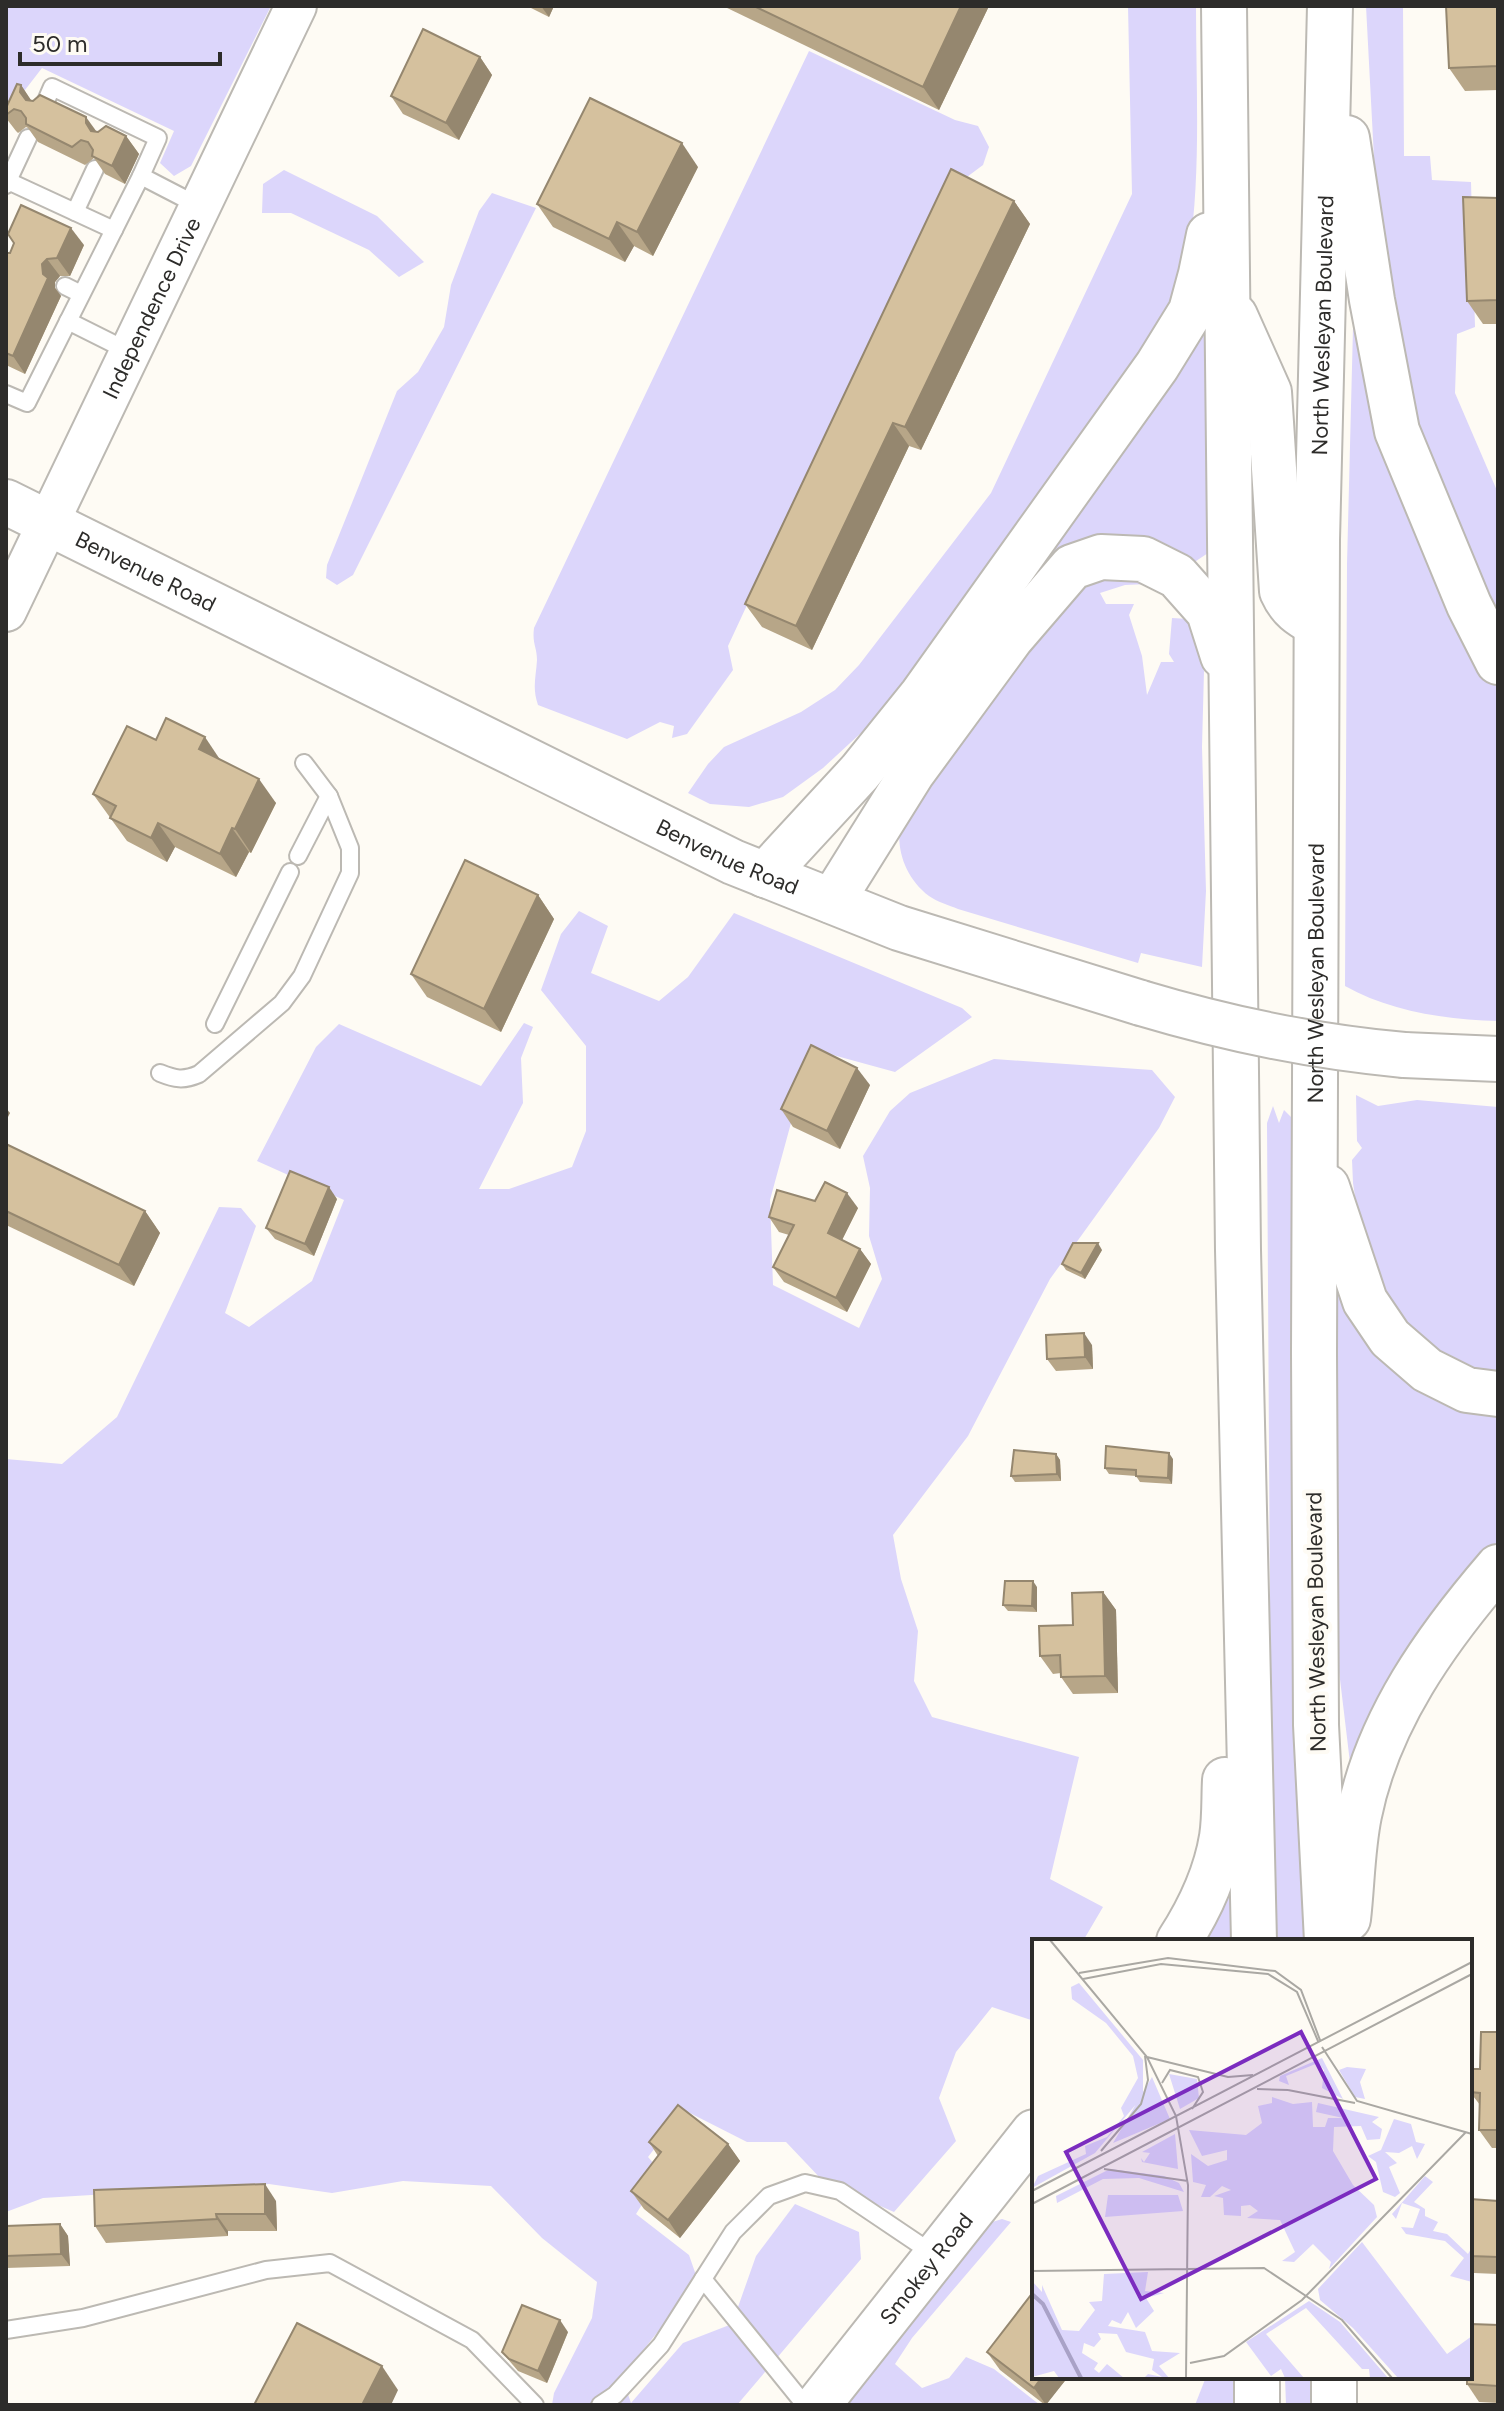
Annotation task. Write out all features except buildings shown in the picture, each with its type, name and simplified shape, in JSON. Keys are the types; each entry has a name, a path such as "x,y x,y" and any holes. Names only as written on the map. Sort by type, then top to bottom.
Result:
{"main road":[{"path":"1224,6 1238,1250 1254,1939"},
{"path":"1330,14 1372,300 1397,431 1469,605 1498,662"},
{"name":"North Wesleyan Boulevard","path":"1327,1939 1316,1725 1314,1368 1316,624 1330,14"},
{"path":"765,875 860,772 922,695 1157,366 1191,311 1213,213 1213,115 1224,53"},
{"path":"1227,300 1269,392 1282,591 1297,613 1316,624"},
{"name":"Benvenue Road","path":"6,502 733,862 899,928 1216,1026 1338,1049 1498,1059"},
{"path":"832,901 912,773 1011,638 1072,567 1101,557 1143,559 1177,576 1209,612 1224,656 1233,759"},
{"path":"1316,1148 1365,1301 1390,1338 1427,1370 1467,1390 1498,1394"},
{"path":"1180,1939 1207,1888 1222,1837 1227,1721 1245,1522"},
{"path":"1346,1939 1358,1816 1374,1759 1406,1690 1443,1635 1498,1567"},
{"name":"Smokey Road","path":"818,2405 1032,2135"},
{"path":"1257,2379 1257,2405"},
{"path":"1334,2379 1334,2405"}],"street":[{"name":"Independence Drive","path":"6,611 296,6"}],"lane":[{"path":"6,394 27,403 39,362 68,321 73,290 114,230 158,138 116,124 52,87 43,108"},
{"path":"28,138 7,183 114,230"},
{"path":"75,212 95,169"},
{"path":"141,176 200,206"},
{"path":"68,321 130,352"},
{"path":"160,1073 176,1080 199,1074 282,1003 302,976 350,873 350,848 329,796 304,763"},
{"path":"298,856 329,796"},
{"path":"215,1024 290,872"},
{"path":"600,2405 615,2395 661,2345 733,2232 769,2196 805,2183 840,2191 936,2256"},
{"path":"6,2330 83,2318 266,2270 330,2263 472,2340 535,2405"},
{"path":"703,2279 805,2405"}],"shaded area":[{"path":"6,6 271,6 191,166 174,176 160,163 174,131 42,68 6,123"},
{"path":"1128,6 1196,6 1196,186 1182,292 901,696 823,768 783,797 749,807 710,804 688,793 724,747 801,712 835,690 859,665 991,493 1132,194"},
{"path":"1366,6 1403,6 1404,156 1430,156 1432,180 1471,182 1475,327 1457,334 1455,393 1498,493 1498,635 1418,435 1378,234"},
{"path":"809,51 955,120 978,126 989,147 983,165 936,200 919,269 883,312 728,646 733,670 687,734 672,738 674,726 660,722 627,739 538,705 534,628"},
{"path":"284,170 377,216 424,262 399,277 369,250 291,213 262,213 263,184"},
{"path":"492,193 536,208 353,575 337,585 326,578 327,565 397,391 418,372 444,327 451,285 479,211"},
{"path":"1355,249 1430,537 1498,684 1498,1021 1459,1019 1399,1008 1345,986 1347,564"},
{"path":"1210,324 1215,538 1208,553 1187,567 1128,537 1086,538 1055,551 1039,568"},
{"path":"1123,576 1148,584 1125,585 1100,593 1106,604 1134,604 1129,615 1142,656 1147,695 1161,662 1174,662 1169,654 1172,618 1189,619 1204,671 1202,747 1206,891 1202,967 1141,953 1138,963 958,909 932,898 919,887 901,852 900,826 908,801 1080,586"},
{"path":"579,911 608,926 591,973 659,1001 688,977 734,913 962,1008 972,1017 895,1072 822,1052 797,1101 770,1200 773,1285 859,1328 882,1279 869,1236 870,1188 863,1156 890,1111 910,1093 994,1059 1152,1070 1175,1097 1159,1128 1050,1279 968,1436 893,1535 901,1579 918,1631 914,1681 932,1717 1079,1757 1050,1879 1103,1907 1084,1939 1032,1939 1032,2020 992,2007 956,2052 939,2098 956,2141 894,2212 823,2181 786,2142 747,2142 684,2110 648,2157 662,2173 636,2214 689,2255 698,2281 622,2377 631,2403 683,2343 732,2324 756,2256 795,2204 859,2232 861,2259 737,2405 552,2405 554,2393 592,2318 597,2282 542,2238 491,2186 403,2181 332,2193 269,2184 43,2198 6,2212 6,1459 62,1464 117,1417 219,1207 241,1208 256,1226 225,1313 249,1327 312,1281 344,1200 257,1161 316,1047 339,1024 481,1086 524,1023 533,1027 521,1058 523,1103 479,1189 509,1189 572,1167 586,1131 586,1046 541,990 561,934"},
{"path":"1356,1095 1378,1106 1417,1100 1498,1107 1498,1375 1465,1370 1423,1343 1392,1304 1374,1268 1359,1224 1352,1160 1362,1148 1357,1141"},
{"path":"1273,1106 1279,1123 1284,1110 1292,1118 1304,1939 1272,1939 1267,1123"},
{"path":"1330,1261 1368,1340 1392,1370 1424,1393 1442,1401 1461,1408 1498,1414 1498,1550 1351,1771 1339,1671"},
{"path":"1235,1843 1235,1939 1195,1939"},
{"path":"1002,2219 1011,2222 912,2338 895,2364 922,2388 949,2378 966,2357 994,2369 1040,2405 839,2405 986,2224"},
{"path":"1205,2379 1240,2379 1240,2405 1195,2405"},
{"path":"1285,2379 1310,2379 1310,2405 1286,2405"}]}
